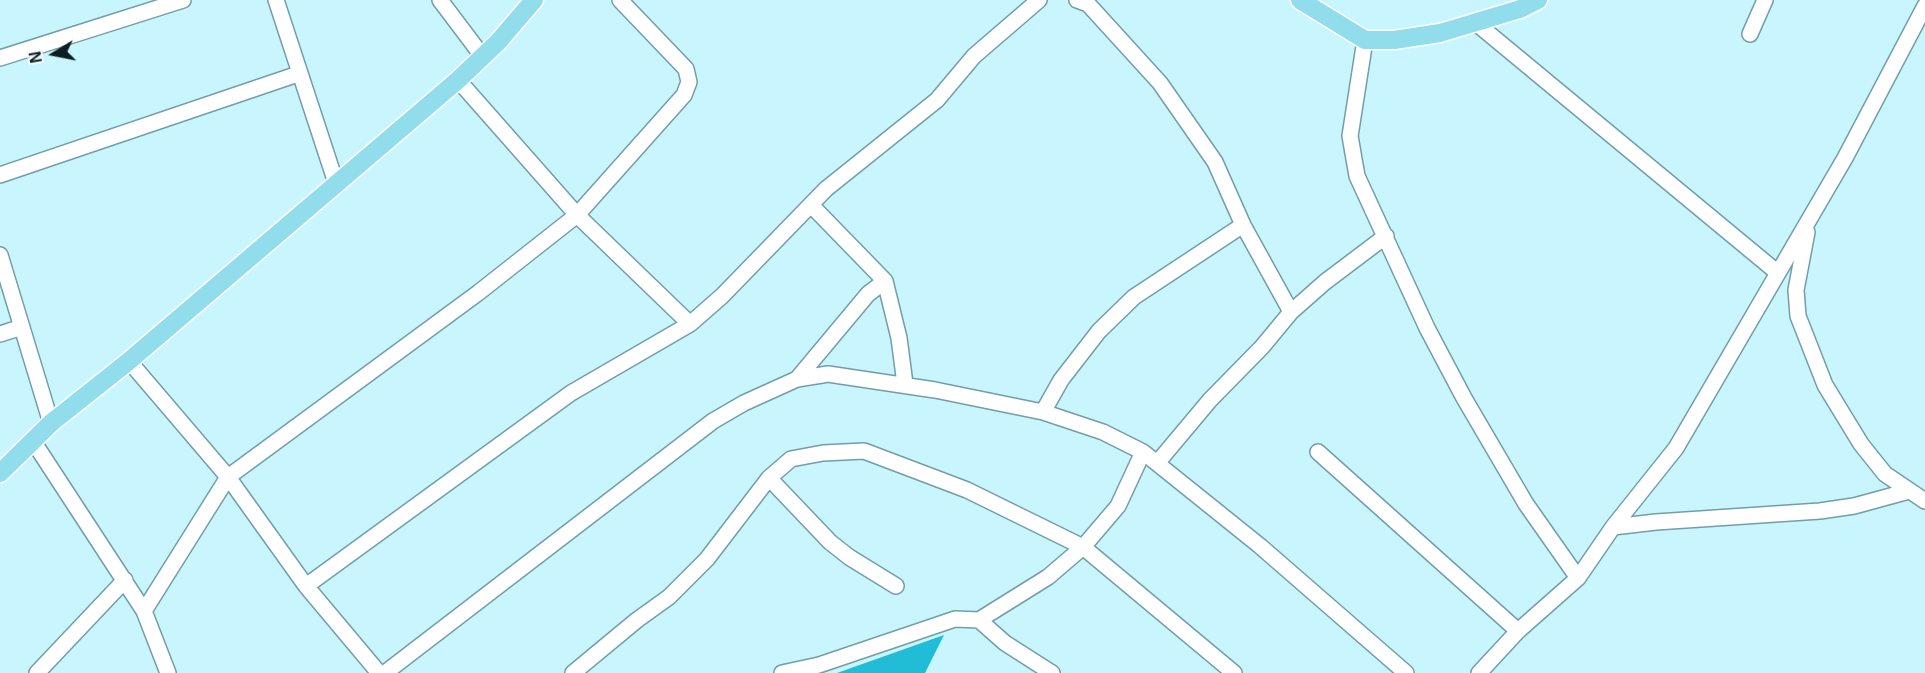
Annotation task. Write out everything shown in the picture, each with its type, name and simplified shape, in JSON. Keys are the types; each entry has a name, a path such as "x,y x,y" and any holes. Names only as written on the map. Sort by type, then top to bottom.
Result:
{"main road":[{"path":"0,473 51,423 129,362 458,80 483,57 534,0"},
{"path":"1300,0 1365,40 1417,36 1476,23 1516,5 1538,0"}],"street":[{"path":"0,58 183,0"},
{"path":"276,0 298,74 336,183"},
{"path":"440,0 483,57"},
{"path":"144,611 228,477 478,294 578,215 684,94 689,82 686,69 620,0"},
{"path":"306,586 571,393 602,372 690,324 722,296 812,206 826,189 937,100 974,57 1039,0"},
{"path":"1077,0 1088,4 1160,83 1215,162 1243,225 1291,312"},
{"path":"1750,34 1765,0"},
{"path":"1479,673 1518,631 1578,578 1613,527 1676,448 1845,158 1925,6"},
{"path":"1476,23 1778,273"},
{"path":"1365,40 1350,136 1357,176 1427,327 1476,420 1526,504 1578,578"},
{"path":"0,175 298,74"},
{"path":"458,80 578,215 690,324"},
{"path":"812,206 885,281 899,338 905,384"},
{"path":"1810,218 1796,290 1798,316 1807,343 1825,385 1861,444 1885,474 1925,501"},
{"path":"1043,412 1061,380 1093,339 1134,297 1243,225"},
{"path":"1158,462 1210,400 1262,347 1291,312 1325,282 1386,236"},
{"path":"0,255 51,423"},
{"path":"797,379 868,294 885,281"},
{"path":"0,334 22,327"},
{"path":"129,362 228,477 306,586 379,673"},
{"path":"385,673 713,421 744,403 797,379 828,374 905,384 1043,412 1103,432 1143,452 1260,546 1406,673"},
{"path":"33,441 144,611 168,673"},
{"path":"573,673 636,620 669,597 707,559 769,478 791,459 823,453 864,451 967,490 1083,547 1234,673"},
{"path":"782,673 819,665 956,619 979,620 1048,577 1083,547 1119,506 1143,452"},
{"path":"1318,452 1518,631"},
{"path":"769,478 830,542 849,557 896,586"},
{"path":"1613,527 1820,511 1854,506 1909,491"},
{"path":"37,673 125,580"},
{"path":"979,620 1005,643 1052,673"}],"shaded area":[{"path":"944,635 925,673 837,673"}]}
